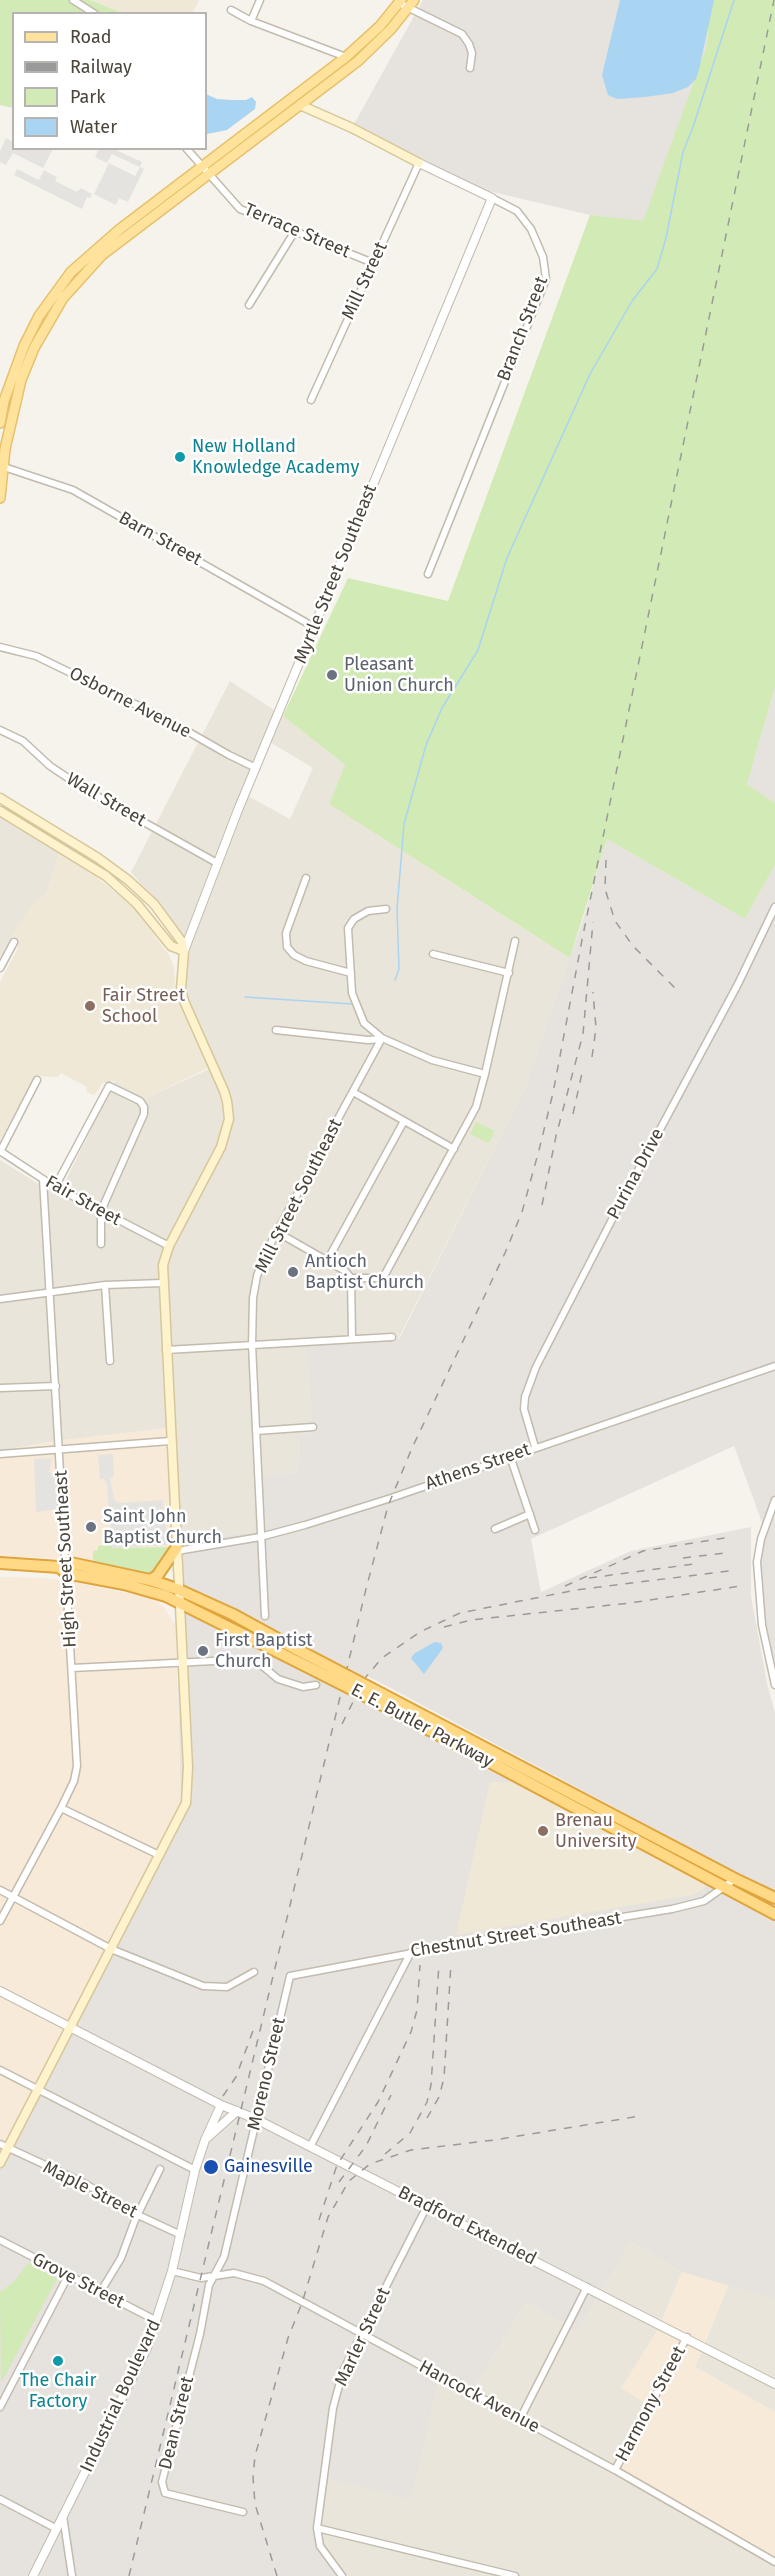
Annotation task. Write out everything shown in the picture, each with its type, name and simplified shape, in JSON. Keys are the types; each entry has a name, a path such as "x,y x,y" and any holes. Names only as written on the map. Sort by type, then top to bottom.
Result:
{"highway":[{"path":"150,1580 159,1573 177,1549"},
{"name":"E. E. Butler Parkway","path":"0,1563 64,1567 150,1580 177,1589 232,1614 296,1655"},
{"name":"E. E. Butler Parkway","path":"64,1567 166,1596 296,1655 731,1883 775,1914"},
{"name":"E. E. Butler Parkway","path":"731,1883 775,1898"}],"main road":[{"path":"0,423 4,401 24,346 39,316 71,272 117,231 346,57 380,26 398,1"},
{"path":"0,498 2,466 21,380 34,348 63,298 102,255 358,61 411,4"},
{"name":"Branch Street","path":"300,105 352,128 419,163"},
{"path":"0,798 98,858 128,880 154,904 182,942 184,951 181,960 182,994 228,1101 229,1119 221,1147 169,1246 162,1265 188,1767 186,1803 38,2090 4,2146 0,2163"},
{"path":"0,811 106,876 137,904 171,946 184,951"}],"street":[{"path":"73,0 92,12"},
{"path":"251,21 260,0"},
{"path":"398,1 411,4 462,34 472,54 470,68"},
{"path":"231,10 251,21 346,57"},
{"name":"Terrace Street","path":"188,150 240,208 373,263"},
{"name":"Branch Street","path":"419,163 518,211 531,229 543,257 546,279 428,574"},
{"name":"Mill Street","path":"311,400 419,163"},
{"name":"Myrtle Street Southeast","path":"184,951 217,863 492,198"},
{"path":"249,305 294,231"},
{"name":"Barn Street","path":"2,466 73,489 314,627"},
{"name":"Osborne Avenue","path":"0,647 36,656 166,719 256,768"},
{"name":"Wall Street","path":"0,730 23,741 50,766 83,788 217,863"},
{"path":"306,878 286,933 287,947 294,955 306,961 351,973"},
{"name":"Purina Drive","path":"535,1447 524,1408 525,1397 536,1366 738,984 775,907"},
{"path":"386,909 368,911 350,923 348,933 352,993 364,1023 382,1038 432,1060 485,1074"},
{"path":"351,1278 383,1278 476,1107 515,941"},
{"path":"0,968 14,942"},
{"path":"434,954 509,973"},
{"path":"276,1030 368,1040 382,1038"},
{"name":"Mill Street Southeast","path":"265,1616 252,1345 253,1298 257,1276 277,1232 382,1038"},
{"path":"0,1152 37,1080"},
{"path":"55,1186 105,1090 109,1086 115,1087 140,1101 144,1107 144,1114 101,1211 101,1244"},
{"path":"353,1092 454,1149"},
{"path":"327,1260 404,1121"},
{"name":"Fair Street","path":"0,1152 55,1186 169,1246"},
{"name":"High Street Southeast","path":"0,1921 62,1808 74,1781 77,1766 43,1179"},
{"path":"277,1232 345,1271 351,1278 352,1338"},
{"path":"0,1299 105,1286 162,1283"},
{"path":"105,1286 110,1361"},
{"path":"166,1350 392,1337"},
{"name":"Athens Street","path":"177,1549 260,1537 391,1498 775,1366"},
{"path":"0,1388 56,1386"},
{"path":"256,1431 313,1427"},
{"path":"0,1454 170,1441"},
{"path":"510,1456 535,1530"},
{"path":"775,1500 761,1539 757,1562 762,1625 775,1685"},
{"path":"495,1529 530,1514"},
{"path":"72,1668 254,1659 278,1678 303,1687 316,1685"},
{"path":"62,1808 159,1855"},
{"name":"Chestnut Street Southeast","path":"290,1976 411,1952 672,1909 704,1901 731,1883"},
{"path":"0,1890 111,1949 208,1988 227,1987 254,1972"},
{"path":"310,2147 411,1952"},
{"name":"Moreno Street","path":"215,2276 224,2257 290,1976"},
{"name":"Bradford Extended","path":"0,1991 221,2105 256,2119 687,2337 775,2384"},
{"path":"0,2070 195,2170"},
{"name":"Industrial Boulevard","path":"33,2576 132,2381 157,2321 172,2271 195,2170 205,2140 221,2105"},
{"path":"205,2140 237,2111"},
{"name":"Maple Street","path":"4,2146 84,2183 138,2215 181,2235"},
{"path":"101,2291 121,2258 160,2169"},
{"name":"Marler Street","path":"342,2576 320,2546 317,2528 333,2408 344,2371 427,2206"},
{"name":"Grove Street","path":"0,2240 157,2321"},
{"name":"Hancock Avenue","path":"172,2271 201,2278 234,2273 264,2281 615,2470 775,2562"},
{"path":"0,2407 68,2276"},
{"name":"Dean Street","path":"215,2276 209,2285 203,2307 200,2334 162,2482 165,2493 243,2512"},
{"path":"520,2419 587,2288"},
{"name":"Harmony Street","path":"615,2470 687,2337"},
{"path":"0,2499 57,2529"},
{"path":"63,2516 72,2576"},
{"path":"317,2528 515,2576"}],"shaded area":[{"path":"90,0 199,0 193,12 120,12"},
{"path":"423,0 709,0 707,45 643,222 590,215 467,186 349,133"},
{"path":"6,138 12,141 12,150 52,150 43,168 13,153 6,165 0,162 0,151"},
{"path":"98,150 116,150 142,162 140,167 112,154 107,163 95,157"},
{"path":"109,163 135,176 140,167 144,169 128,202 119,198 116,205 94,194"},
{"path":"17,169 39,180 44,170 57,177 55,181 77,192 81,188 92,194 90,198 87,197 82,209 14,175"},
{"path":"230,681 283,716 345,765 329,804 570,958 524,1090 398,1339 305,1340 313,1433 299,1435 298,1473 256,1477 253,1532 175,1539 168,1428 48,1442 0,1451 0,1160 58,1196 115,1081 146,1098 218,1065 186,996 186,961 173,922 131,872","holes":["270,742 313,768 290,819 248,796"]},
{"path":"775,687 775,803 747,784"},
{"path":"0,817 59,853 46,895 32,905 0,957"},
{"path":"607,839 745,919 775,865 775,1689 764,1630 758,1553 764,1528 734,1446 531,1539 541,1592 631,1551 751,1527 751,1596 767,1683 775,1713 775,1893 366,1675 356,1684 775,1902 775,2299 682,2272 631,2242 577,2332 526,2302 471,2393 439,2376 411,2499 324,2478 315,2526 319,2552 338,2576 0,2576 0,2160 181,1813 175,1539 253,1532 256,1476 298,1473 299,1435 313,1433 305,1340 399,1339 524,1090 582,923"},
{"name":"Fair Street School","path":"59,853 83,866 133,907 169,955 174,967 176,996 208,1068 146,1098 115,1081 103,1083 94,1095 86,1092 87,1087 61,1073 58,1077 35,1076 0,1141 0,982 18,948 12,934 32,905 46,895"},
{"path":"168,1428 175,1547 152,1574 85,1560 0,1556 0,1451 48,1442"},
{"path":"113,1454 114,1476 110,1478 114,1499 119,1503 163,1500 167,1545 112,1548 107,1485 104,1479 100,1479 98,1455"},
{"path":"52,1458 49,1472 56,1475 58,1509 36,1512 34,1459"},
{"path":"0,1577 44,1578 74,1582 150,1598 163,1606 176,1626 181,1813 0,2160"},
{"name":"Brenau University","path":"490,1782 511,1782 702,1880 706,1888 693,1895 456,1935"},
{"path":"631,2242 682,2272 659,2328 622,2388 647,2404 775,2560 775,2576 338,2576 319,2552 315,2526 324,2478 439,2375 471,2393 526,2302 577,2332"},
{"path":"682,2272 729,2284 695,2367 775,2412 775,2560 612,2471 647,2404 621,2388 659,2328"},
{"path":"729,2284 775,2299 775,2412 695,2367"}],"green space":[{"path":"0,0 90,0 120,12 12,12 12,108 0,105"},
{"path":"709,0 775,0 775,687 747,784 775,803 775,865 745,919 607,839 570,958 329,804 345,765 283,716 348,578 448,601 590,215 643,221 707,45"},
{"path":"476,1122 495,1131 489,1143 470,1134"},
{"path":"111,1545 112,1548 172,1547 158,1571 150,1576 93,1563 93,1551 98,1550 98,1546"},
{"path":"28,2263 57,2279 1,2383 0,2292 15,2281"}],"water":[{"path":"620,0 714,0 699,70 696,79 688,87 673,93 645,97 617,99 608,95 602,75"},
{"path":"207,94 217,99 231,100 246,100 252,97 256,102 255,109 227,130 207,134"},
{"path":"435,1642 441,1643 443,1648 424,1674 411,1658 415,1653"}],"waterway":[{"path":"395,980 399,969 397,909 404,824 426,745 442,708 478,650 507,558 590,374 632,301 657,269 666,238 683,152 734,0"},
{"path":"245,997 352,1004"}],"railway":[{"path":"129,2576 366,1589 388,1506 412,1448 505,1253 522,1212 539,1150 553,1093 582,940 774,0"},
{"path":"606,860 605,889 615,921 633,946 680,993"},
{"path":"542,1205 556,1136 583,1034 593,922"},
{"path":"592,1057 596,1028 593,992"},
{"path":"573,1114 582,1073"},
{"path":"565,1586 643,1551 725,1538"},
{"path":"683,1558 725,1553"},
{"path":"589,1578 694,1564"},
{"path":"342,1724 365,1678 382,1658 420,1632 460,1613 576,1590 736,1570"},
{"path":"444,1627 471,1620 630,1603 740,1586"},
{"path":"427,2118 439,2097 444,2078 451,1963"},
{"path":"385,2154 410,2133 427,2102 431,2085 439,1964"},
{"path":"319,2220 337,2165 378,2102 411,2032 417,2010 420,1965"},
{"path":"223,2096 236,2077 254,2028"},
{"path":"339,2182 366,2146 391,2095"},
{"path":"277,2576 255,2504 253,2477 255,2456 288,2338 302,2303 328,2217 349,2181 370,2164 411,2150 494,2140 640,2116"}],"place":[{"name":"New Holland Knowledge Academy","path":"180,457"},
{"name":"Pleasant Union Church","path":"332,675"},
{"name":"Fair Street School","path":"90,1006"},
{"name":"Antioch Baptist Church","path":"293,1272"},
{"name":"Saint John Baptist Church","path":"91,1527"},
{"name":"First Baptist Church","path":"203,1651"},
{"name":"Brenau University","path":"543,1831"},
{"name":"Gainesville","path":"211,2167"},
{"name":"The Chair Factory","path":"58,2361"}]}
